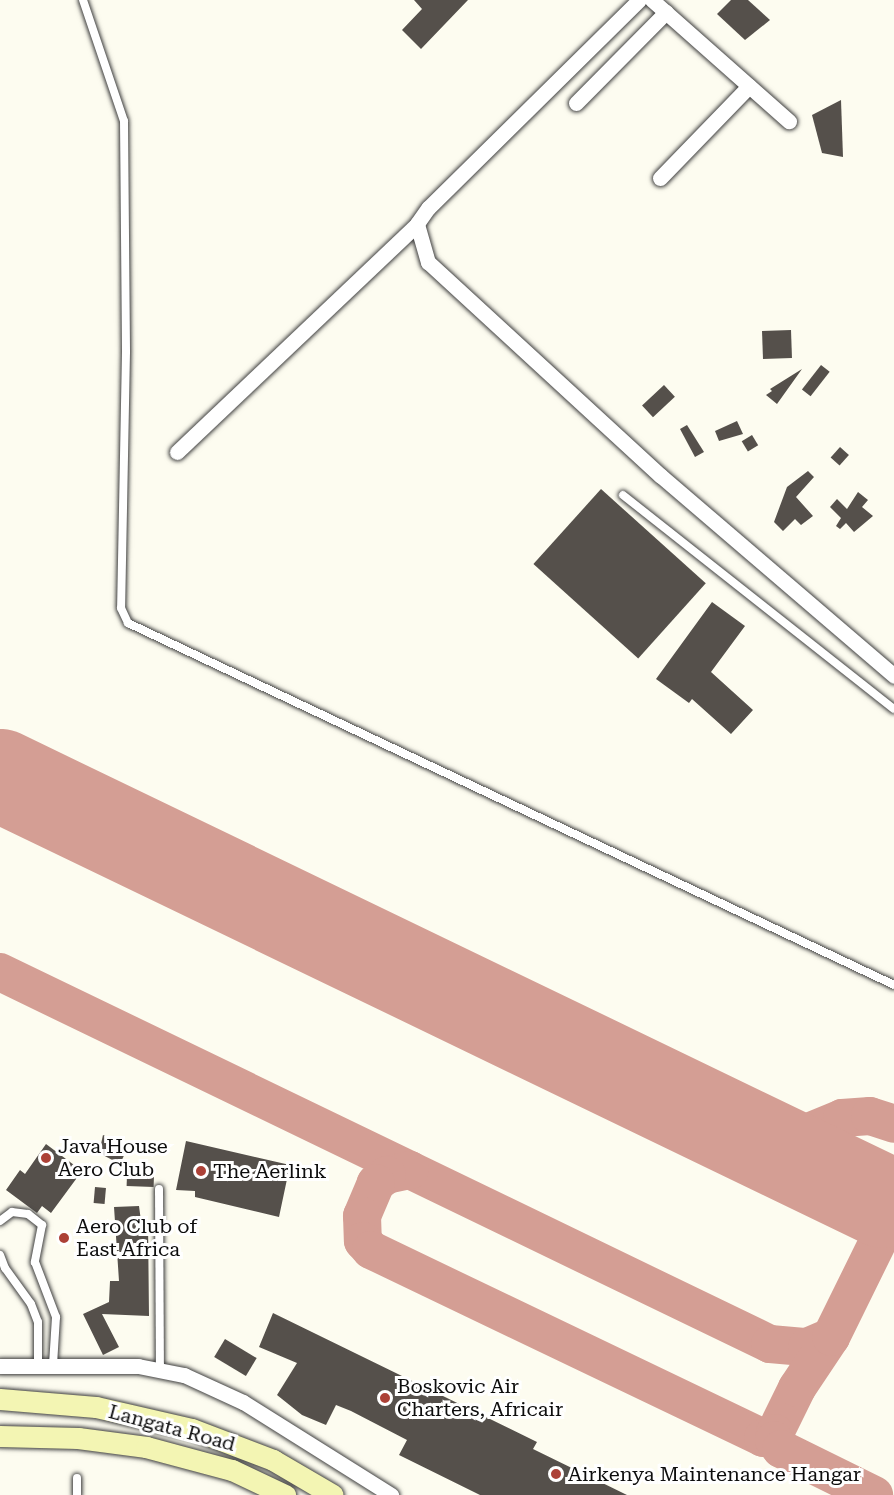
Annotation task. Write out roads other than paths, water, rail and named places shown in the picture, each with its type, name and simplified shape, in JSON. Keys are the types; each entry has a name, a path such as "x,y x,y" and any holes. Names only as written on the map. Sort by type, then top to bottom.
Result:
{"main road":[{"name":"Langata Road","path":"0,1399 96,1407 192,1429 273,1460 333,1495"},
{"name":"Langata Road","path":"0,1436 78,1438 146,1447 232,1470 285,1495"}],"street":[{"path":"177,452 417,224 461,171 639,0"},
{"path":"652,0 789,121"},
{"path":"576,103 666,12"},
{"path":"660,178 749,86"},
{"path":"417,224 428,262 442,279 661,476 894,676"},
{"path":"0,1366 45,1365 159,1369 184,1376 243,1402 391,1495"}],"lane":[{"path":"82,0 124,121 126,351 121,608 128,623 894,985"},
{"path":"623,495 894,709"},
{"path":"159,1189 159,1369"},
{"path":"0,1221 12,1212 28,1215 42,1225 35,1262 56,1317 45,1365"},
{"path":"0,1255 5,1268 31,1304 38,1322 45,1365"},
{"path":"76,1495 77,1478"}],"place":[{"name":"Java House Aero Club","path":"46,1158"},
{"name":"The Aerlink","path":"201,1171"},
{"name":"Aero Club of East Africa","path":"64,1238"},
{"name":"Boskovic Air Charters, Africair","path":"385,1398"},
{"name":"Airkenya Maintenance Hangar","path":"556,1474"}]}
